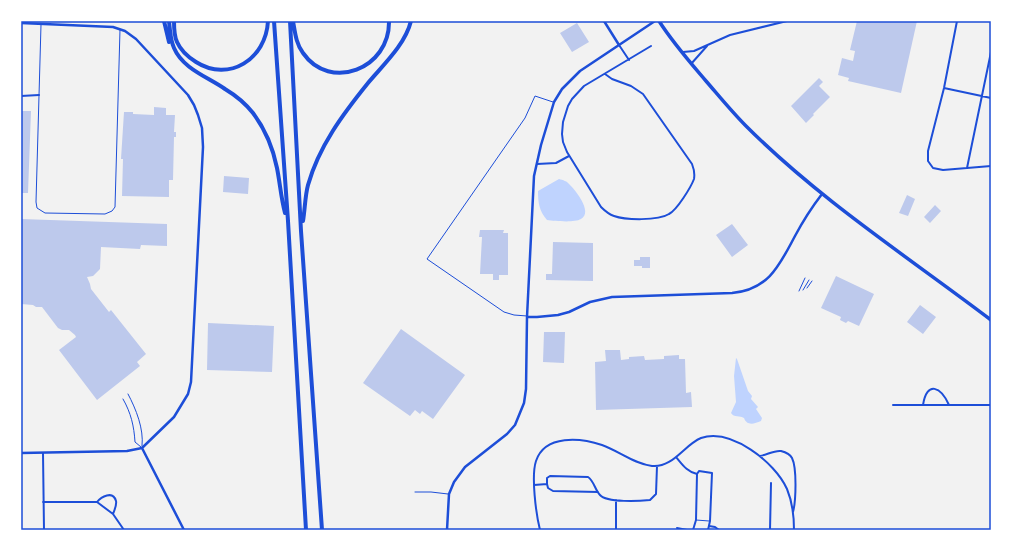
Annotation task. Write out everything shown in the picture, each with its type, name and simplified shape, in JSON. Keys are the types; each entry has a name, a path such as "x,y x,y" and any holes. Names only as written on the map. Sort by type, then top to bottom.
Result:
{"highway":[{"path":"164,21 169,42 184,63 236,96 262,126 267,135 275,161 281,200 288,221"},
{"path":"169,21 170,37 174,49"},
{"path":"174,21 177,42 183,52 203,66 224,70 242,64 256,53 264,41 268,21"},
{"path":"274,21 288,221 306,530"},
{"path":"292,21 295,35 303,54 318,67 334,72 351,72 372,60 382,51 388,37 389,21"},
{"path":"292,21 301,231 322,530"},
{"path":"301,231 308,186 317,158 328,137 398,47 409,28 411,21"}],"main road":[{"path":"659,21 681,53 746,127 798,174 849,216 991,320"}],"street":[{"path":"604,21 629,60"},
{"path":"447,530 449,494 454,482 465,467 507,434 515,425 524,403 526,389 527,316 532,208 536,164 554,102 557,96 572,79 655,21"},
{"path":"681,53 694,51 730,35 786,21"},
{"path":"957,21 944,88 928,151 928,161 933,168 937,170 991,166"},
{"path":"21,23 90,25 120,29 136,39 188,95 194,105 202,128 203,147 191,382 188,394 180,409 142,448 128,451 21,453"},
{"path":"691,64 707,45"},
{"path":"605,74 612,79 624,82 638,89 648,100 692,164 694,170 692,183 671,214 652,218 633,219 615,217 609,214 602,207 569,156 563,142 562,134 563,122 568,106 578,92 590,82 651,46"},
{"path":"967,168 991,52"},
{"path":"944,88 991,98"},
{"path":"21,96 39,95"},
{"path":"536,164 556,163 569,156"},
{"path":"527,316 537,317 558,315 569,312 590,302 612,297 732,293 751,289 766,280 775,271 802,222 822,194"},
{"path":"923,405 928,390 934,389 942,394 949,405"},
{"path":"893,405 991,405"},
{"path":"540,530 536,510 534,484 535,467 540,452 548,446 558,441 576,440 601,445 634,461 657,466 669,462 696,440 711,436 734,441 759,456 775,470 786,487 790,497 794,530"},
{"path":"142,448 184,530"},
{"path":"759,456 768,455 779,451 785,452 791,456 796,492 792,512"},
{"path":"43,453 44,530"},
{"path":"676,457 689,471 697,474"},
{"path":"598,492 553,491 548,488 547,478 550,476 586,476 591,479 603,498 616,500 646,500 652,499 656,494 657,466"},
{"path":"697,474 698,471 711,472 712,474 710,521 708,530"},
{"path":"693,530 696,520 697,474"},
{"path":"770,530 771,483"},
{"path":"534,484 547,484"},
{"path":"97,502 104,496 108,495 114,497 116,501 113,514"},
{"path":"616,500 616,530"},
{"path":"43,502 97,502 113,514 124,530"},
{"path":"709,526 715,527 719,530"},
{"path":"677,528 687,530"}],"lane":[{"path":"40,24 36,202 37,208 45,213 105,214 112,211 114,207 120,29"},
{"path":"527,316 514,315 504,312 427,259 525,118 535,96 554,102"},
{"path":"799,291 805,278"},
{"path":"803,290 809,280"},
{"path":"807,288 812,281"},
{"path":"128,394 140,427 143,440 142,448"},
{"path":"123,398 130,410 135,442 142,448"},
{"path":"415,492 449,494"},
{"path":"696,520 710,521"}],"water":[{"path":"559,179 569,184 582,202 585,212 581,219 569,221 547,220 542,213 538,191"},
{"path":"736,358 748,391 752,396 751,399 758,407 756,409 762,418 761,421 756,423 751,424 745,421 744,418 731,413 736,402 734,376"}],"building":[{"path":"857,21 917,21 901,93 848,81 849,78 838,75 842,58 853,61 855,51 850,50"},
{"path":"577,23 589,42 572,52 560,33"},
{"path":"819,78 823,82 819,86 830,97 806,123 791,106"},
{"path":"154,107 166,108 166,115 175,115 174,132 176,132 176,137 174,137 173,180 169,180 169,197 122,196 123,159 121,159 124,112 154,115"},
{"path":"21,111 31,111 28,193 21,193"},
{"path":"224,176 249,178 248,194 223,192"},
{"path":"907,195 915,199 908,216 899,213"},
{"path":"935,205 941,211 930,223 924,217"},
{"path":"21,219 167,224 167,246 141,245 140,249 101,247 100,269 93,276 87,277 91,289 109,312 111,310 146,354 137,362 140,366 97,400 59,350 76,337 75,335 69,330 62,330 58,328 42,307 21,304"},
{"path":"732,224 748,245 732,257 716,235"},
{"path":"480,230 504,230 503,233 508,233 508,275 499,275 499,280 493,280 493,274 480,274 482,237 479,237"},
{"path":"553,242 593,243 593,281 546,280 546,274 552,274"},
{"path":"640,257 650,257 650,268 634,266 634,260 640,260"},
{"path":"836,276 874,294 859,326 848,321 846,323 840,320 841,317 821,308"},
{"path":"920,305 936,317 923,334 907,322"},
{"path":"208,323 274,326 272,372 207,370"},
{"path":"401,329 465,375 433,419 422,411 420,414 415,410 410,416 363,383"},
{"path":"544,332 565,332 564,363 543,362"},
{"path":"605,350 620,350 621,360 629,359 629,357 644,356 645,360 664,359 664,356 679,355 679,359 685,359 686,393 691,392 692,407 596,410 595,362 606,361"}]}
